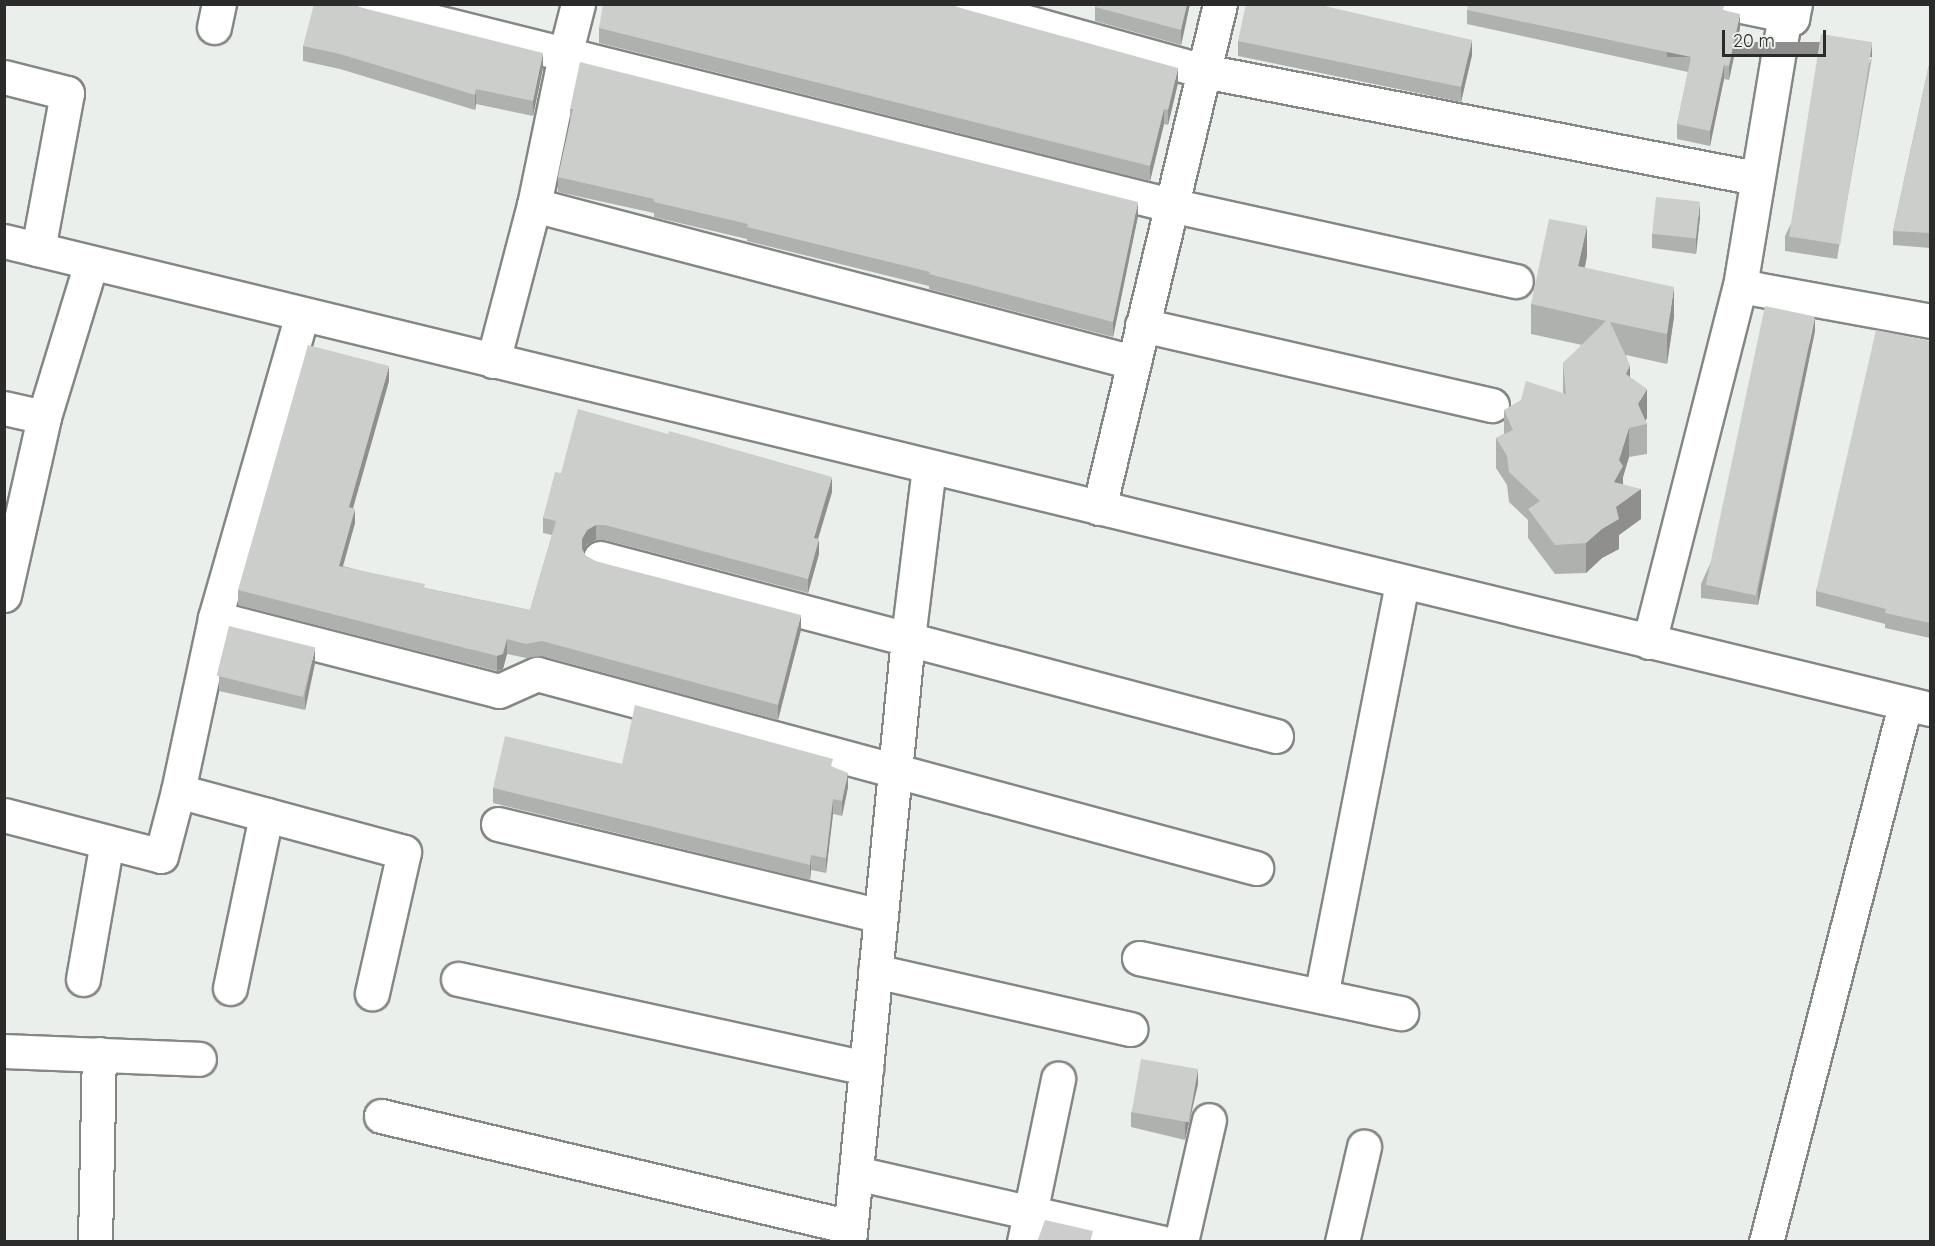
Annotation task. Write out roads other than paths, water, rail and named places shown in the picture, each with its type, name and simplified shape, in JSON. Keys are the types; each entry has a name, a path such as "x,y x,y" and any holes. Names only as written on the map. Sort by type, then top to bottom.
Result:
{"street":[{"path":"364,4 1170,205 1516,281"},
{"path":"493,361 534,205 564,55 578,4"},
{"path":"962,4 1204,71 1756,178"},
{"path":"1099,508 1220,4"},
{"path":"1648,642 1740,286 1756,178 1790,10 1732,4"},
{"path":"4,77 67,93 38,249"},
{"path":"534,205 1133,362"},
{"path":"4,242 1918,707 1767,1242"},
{"path":"4,595 44,417 91,263"},
{"path":"1740,286 1930,321"},
{"path":"4,815 161,856 178,791 215,618 302,314"},
{"path":"1142,325 1492,405"},
{"path":"4,408 44,417"},
{"path":"381,1116 850,1234 908,638 928,467"},
{"path":"600,558 1276,736"},
{"path":"1321,996 1402,582"},
{"path":"215,618 499,691 537,674 1256,868"},
{"path":"178,791 404,852 372,993"},
{"path":"230,988 266,815"},
{"path":"498,824 880,916"},
{"path":"83,979 107,842"},
{"path":"1138,958 1401,1013"},
{"path":"875,971 1131,1029"},
{"path":"458,979 866,1068"},
{"path":"4,1050 199,1059"},
{"path":"95,1242 99,1054"},
{"path":"1027,1227 1058,1079"},
{"path":"1180,1242 1209,1120"},
{"path":"1342,1242 1364,1147"},
{"path":"855,1173 1027,1227 1160,1242"}]}
